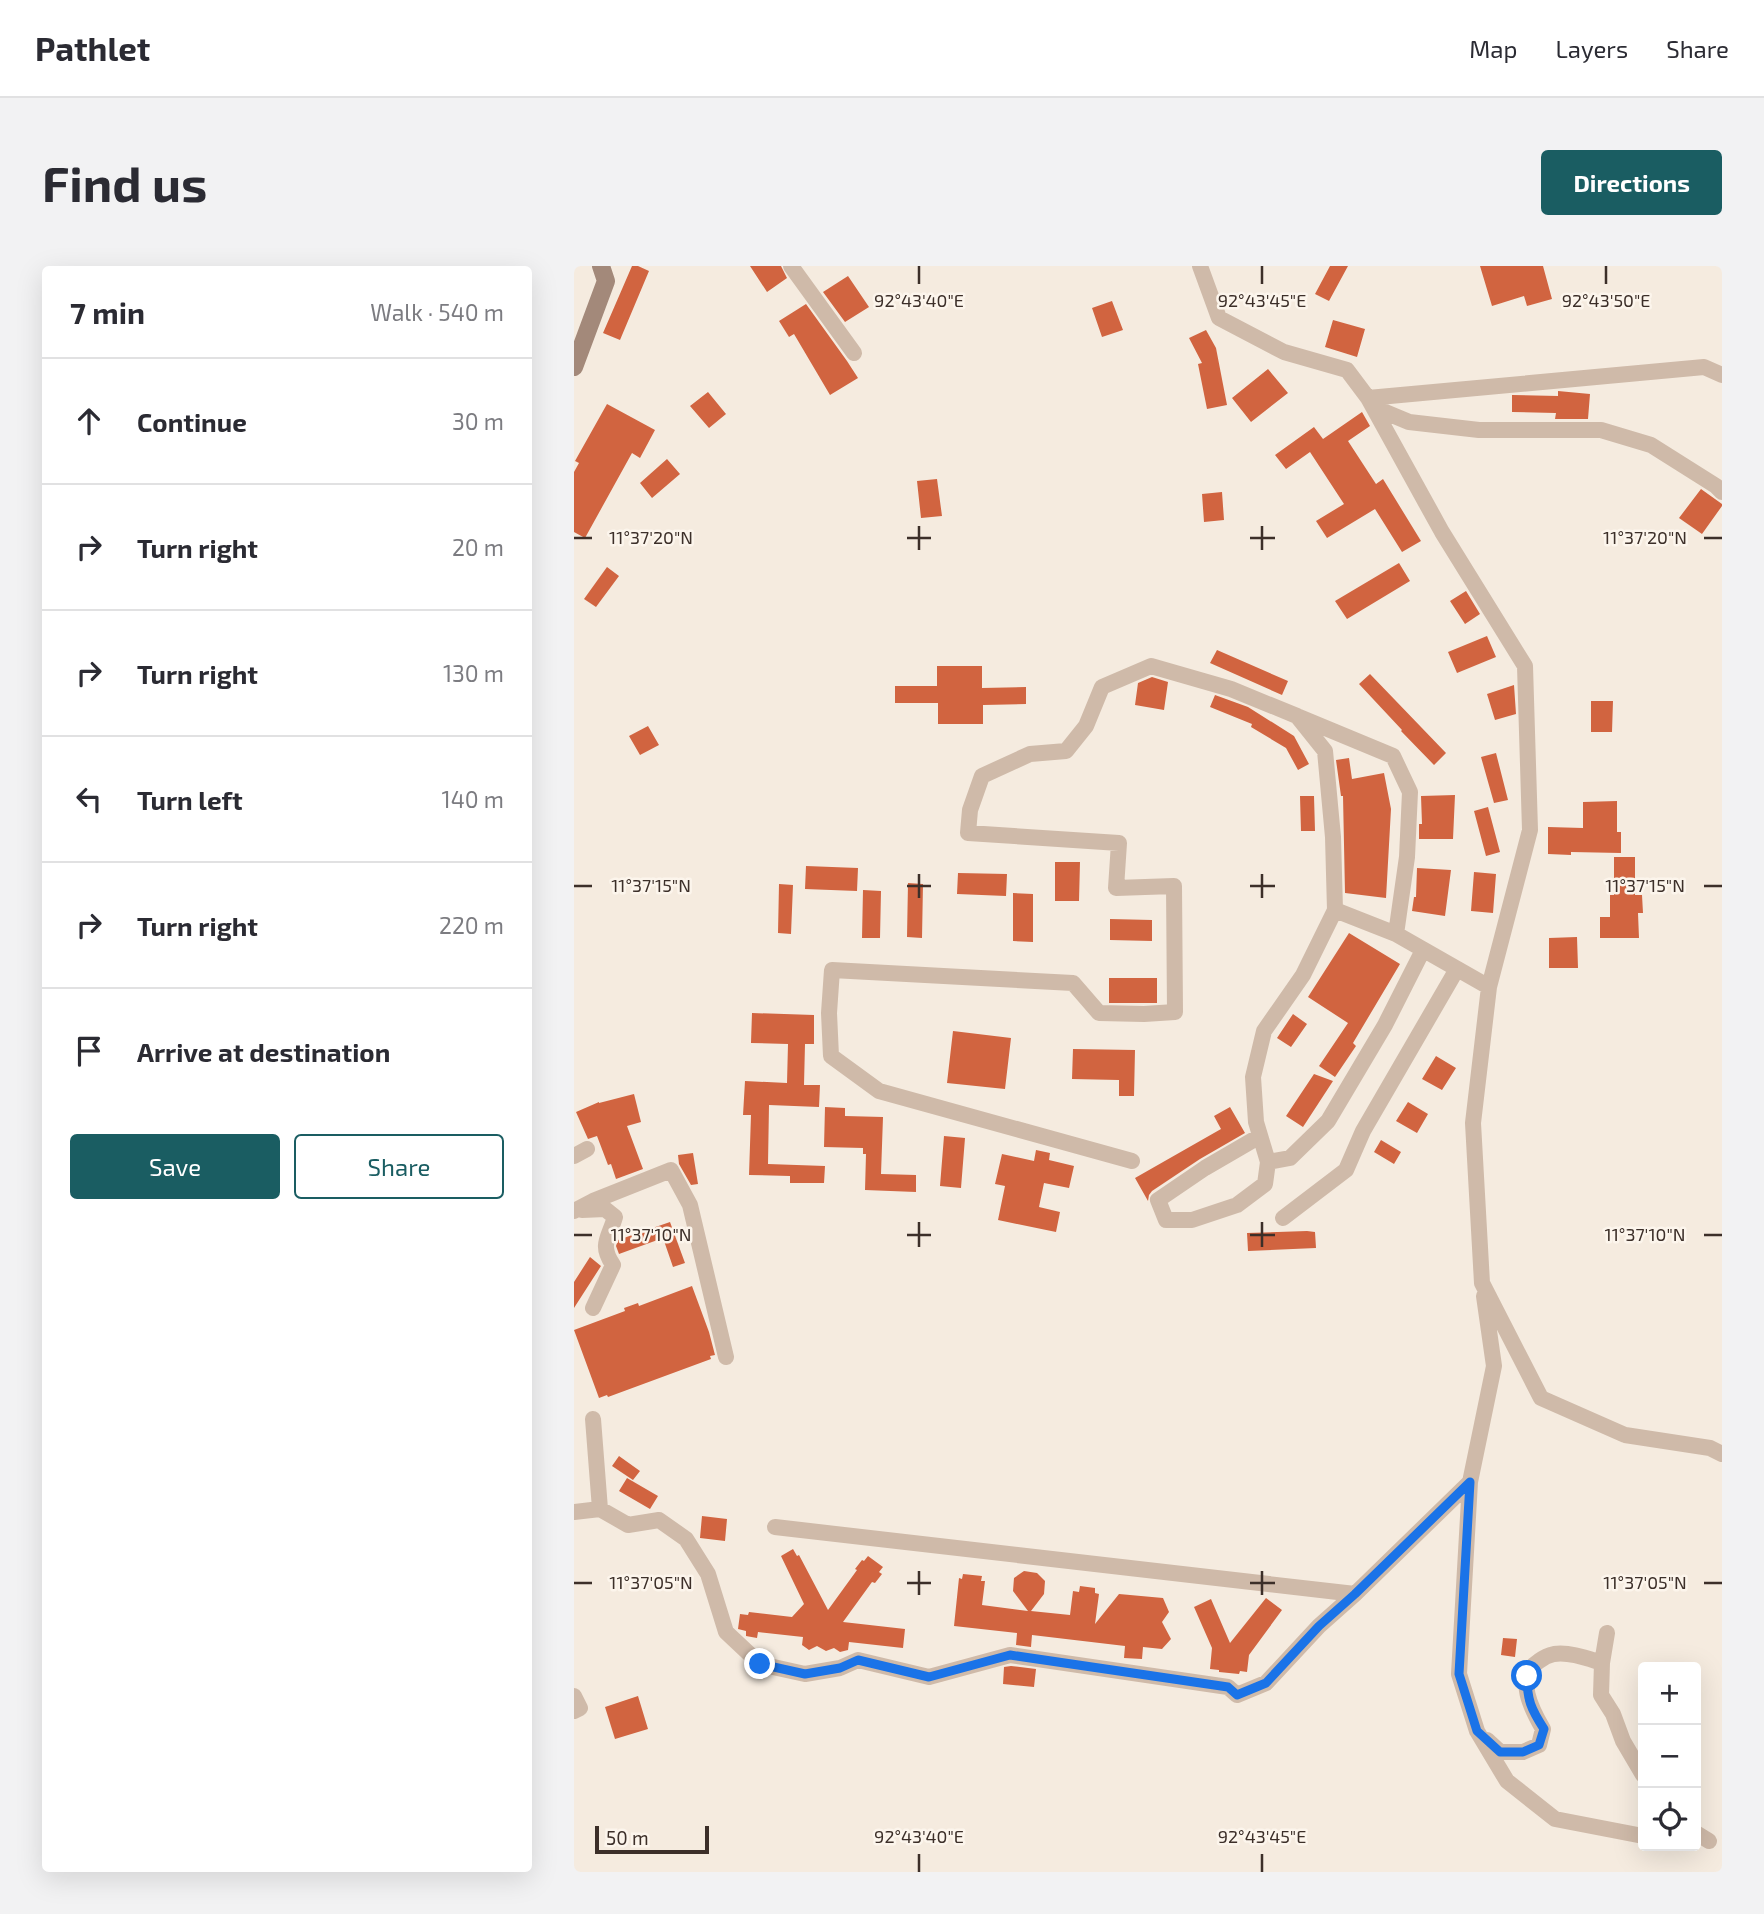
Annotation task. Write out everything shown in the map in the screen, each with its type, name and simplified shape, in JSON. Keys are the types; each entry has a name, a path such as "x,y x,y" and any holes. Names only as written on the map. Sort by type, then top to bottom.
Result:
{"street":[{"path":"574,367 606,281 601,266"},
{"path":"791,266 854,352"},
{"path":"1200,266 1219,318 1284,352 1347,370 1371,402 1441,532 1525,666 1530,830 1489,987 1474,1123 1482,1283 1494,1366 1470,1482 1459,1674 1477,1731 1507,1781 1555,1819 1638,1835"},
{"path":"1371,402 1704,367 1722,374"},
{"path":"1371,402 1409,422 1479,430 1601,430 1651,445 1722,492"},
{"path":"1132,1161 879,1091 831,1056 829,1013 832,970 1073,983 1098,1013 1175,1012 1174,886 1116,888 1119,843 968,833 970,810 982,776 1030,754 1066,751 1086,726 1101,687 1151,666 1231,689 1393,756 1410,792 1407,858 1396,934"},
{"path":"1260,1136 1205,1168 1158,1200 1166,1220 1192,1220 1237,1205 1265,1184 1268,1163 1256,1122 1253,1077 1264,1031 1303,975 1335,910 1333,837 1325,751 1297,716"},
{"path":"1335,910 1396,934 1489,987"},
{"path":"1268,1163 1290,1158 1328,1121 1385,1025 1423,950"},
{"path":"1283,1218 1346,1170 1363,1131 1457,969"},
{"path":"575,1211 671,1170 690,1205 726,1357"},
{"path":"575,1211 605,1209 615,1217 605,1240 607,1256 613,1265 593,1308"},
{"path":"1482,1283 1541,1398 1625,1435 1710,1448 1722,1454"},
{"path":"593,1419 600,1509"},
{"path":"574,1512 600,1509 628,1525 659,1520 686,1539 708,1574 726,1632 760,1664 805,1674 840,1668 858,1660 929,1677 1010,1655 1228,1687 1237,1695 1266,1683 1319,1626 1470,1482"},
{"path":"775,1527 1355,1594"},
{"path":"1607,1633 1601,1695 1638,1767"},
{"path":"1477,1731 1500,1752 1523,1752 1539,1745 1544,1729 1527,1696 1527,1676 1536,1663 1552,1654 1572,1654 1602,1663"},
{"path":"574,1696 580,1708 574,1711"}],"building":[{"path":"632,266 649,271 620,340 603,333"},
{"path":"750,266 781,266 787,278 767,292"},
{"path":"1330,266 1348,266 1329,301 1315,294"},
{"path":"1480,266 1543,266 1552,299 1527,306 1524,296 1492,306"},
{"path":"848,276 869,307 845,322 823,292"},
{"path":"1112,301 1123,330 1102,337 1092,308"},
{"path":"806,304 858,378 830,395 794,334 789,337 779,321"},
{"path":"1333,320 1365,329 1357,357 1325,347"},
{"path":"1206,330 1216,348 1227,405 1207,409 1198,364 1202,363 1189,338"},
{"path":"1268,369 1288,393 1251,422 1232,398"},
{"path":"1558,391 1590,394 1588,419 1555,419 1556,413 1512,412 1512,395 1558,396"},
{"path":"708,392 726,414 709,428 690,406"},
{"path":"607,404 655,430 640,458 632,453 585,538 574,532 574,472 579,463 575,461"},
{"path":"1362,412 1370,426 1348,441 1376,484 1383,479 1421,541 1402,552 1375,509 1327,538 1316,521 1344,504 1310,452 1286,469 1275,455 1314,427 1323,439"},
{"path":"667,459 680,474 652,498 640,483"},
{"path":"937,479 942,516 921,518 917,481"},
{"path":"1701,489 1722,504 1702,534 1679,518"},
{"path":"1222,492 1224,520 1204,522 1202,494"},
{"path":"1399,563 1410,581 1347,619 1335,601"},
{"path":"607,567 619,576 596,607 584,599"},
{"path":"1466,591 1480,614 1465,624 1450,601"},
{"path":"1487,636 1496,657 1457,673 1448,652"},
{"path":"1217,650 1288,681 1282,695 1210,663"},
{"path":"937,666 982,666 982,688 1026,687 1026,704 983,705 983,724 938,724 938,703 895,703 895,686 937,686"},
{"path":"1370,674 1446,753 1434,765 1359,684"},
{"path":"1152,677 1168,682 1164,710 1135,705 1138,683"},
{"path":"1514,685 1516,714 1495,720 1487,694"},
{"path":"1215,695 1248,707 1294,736 1309,764 1298,770 1286,748 1251,727 1252,724 1210,707"},
{"path":"1591,701 1613,701 1612,732 1591,732"},
{"path":"648,726 659,745 640,755 629,736"},
{"path":"1496,753 1508,800 1494,803 1481,757"},
{"path":"1349,758 1352,779 1384,773 1391,809 1386,898 1345,893 1343,796 1336,760"},
{"path":"1455,795 1453,839 1419,839 1419,824 1422,824 1421,796"},
{"path":"1300,796 1314,796 1315,831 1301,831"},
{"path":"1617,801 1617,832 1621,832 1621,853 1548,854 1548,827 1583,828 1583,802"},
{"path":"1488,807 1500,852 1486,856 1474,811"},
{"path":"1614,857 1635,857 1635,895 1642,895 1643,913 1638,913 1639,938 1600,938 1600,917 1610,917 1610,895 1614,895"},
{"path":"1055,862 1080,862 1079,901 1055,901"},
{"path":"806,866 858,868 857,891 805,889"},
{"path":"1417,868 1451,870 1445,916 1412,911 1416,897"},
{"path":"1474,872 1496,874 1493,913 1471,911"},
{"path":"958,873 1007,874 1006,896 957,894"},
{"path":"908,883 923,884 922,938 907,937"},
{"path":"779,884 793,885 791,934 778,933"},
{"path":"863,890 881,891 880,938 862,938"},
{"path":"1013,893 1033,894 1033,942 1013,941"},
{"path":"1110,919 1152,920 1152,941 1110,940"},
{"path":"1349,933 1400,964 1353,1043 1356,1046 1335,1077 1319,1066 1348,1023 1308,997"},
{"path":"1577,937 1578,968 1549,968 1549,938"},
{"path":"1109,978 1157,978 1157,1003 1109,1003"},
{"path":"752,1013 814,1015 814,1044 805,1044 804,1085 820,1085 819,1107 769,1105 768,1164 825,1166 824,1183 790,1183 790,1176 749,1175 751,1115 743,1115 745,1081 787,1083 788,1044 751,1043"},
{"path":"1293,1014 1307,1024 1291,1047 1277,1038"},
{"path":"953,1031 1011,1038 1005,1089 947,1083"},
{"path":"1073,1049 1135,1050 1134,1096 1119,1096 1119,1080 1072,1079"},
{"path":"1436,1056 1456,1068 1442,1090 1422,1079"},
{"path":"1314,1074 1333,1081 1303,1127 1286,1116"},
{"path":"634,1094 641,1122 627,1126 643,1169 616,1179 597,1136 588,1139 576,1112 599,1102"},
{"path":"1408,1102 1428,1114 1417,1133 1396,1121"},
{"path":"825,1107 845,1108 845,1116 883,1117 881,1174 916,1175 916,1192 865,1190 866,1154 863,1154 863,1148 824,1147"},
{"path":"1230,1107 1245,1133 1152,1191 1148,1201 1135,1178 1221,1129 1214,1116"},
{"path":"944,1136 965,1138 961,1188 940,1186"},
{"path":"1381,1140 1401,1152 1394,1164 1374,1152"},
{"path":"1036,1150 1050,1153 1049,1160 1074,1166 1069,1188 1044,1183 1039,1207 1060,1212 1056,1232 998,1220 1005,1186 995,1184 1002,1154 1034,1161"},
{"path":"693,1153 698,1184 691,1185 679,1164 678,1155"},
{"path":"670,1222 685,1263 673,1267 663,1238 619,1254 616,1246 618,1240"},
{"path":"1315,1232 1316,1248 1248,1251 1247,1233"},
{"path":"590,1257 601,1266 574,1308 574,1282"},
{"path":"692,1286 715,1355 710,1356 711,1359 599,1398 574,1330 625,1311 624,1308 638,1303 639,1306"},
{"path":"619,1456 640,1471 633,1480 612,1466"},
{"path":"627,1478 658,1496 650,1509 619,1491"},
{"path":"702,1516 727,1519 725,1541 700,1538"},
{"path":"793,1549 797,1556 799,1555 828,1610 862,1560 868,1556 883,1567 879,1572 882,1574 875,1583 872,1582 843,1622 905,1629 903,1648 849,1642 848,1650 840,1652 834,1648 826,1651 817,1646 809,1650 802,1645 803,1637 758,1632 757,1638 746,1636 746,1631 738,1629 740,1614 748,1615 749,1612 792,1617 804,1604 781,1556"},
{"path":"1024,1571 1037,1573 1045,1581 1044,1594 1031,1611 1070,1615 1073,1591 1079,1592 1080,1586 1095,1588 1095,1593 1099,1594 1095,1624 1119,1594 1163,1598 1169,1612 1162,1622 1171,1639 1162,1649 1143,1647 1142,1659 1124,1658 1125,1646 1032,1635 1031,1647 1016,1645 1017,1633 954,1626 959,1578 962,1579 963,1574 982,1576 981,1581 985,1581 982,1605 1028,1611 1013,1591 1014,1578"},
{"path":"1266,1598 1282,1610 1249,1655 1247,1672 1240,1671 1239,1674 1210,1669 1212,1648 1194,1607 1211,1599 1230,1643"},
{"path":"1503,1638 1517,1639 1515,1657 1501,1655"},
{"path":"1004,1667 1036,1669 1034,1687 1003,1684"},
{"path":"638,1696 648,1729 615,1739 605,1707"}],"route":[{"path":"760,1664 805,1674 840,1668 858,1660 929,1677 1010,1655 1228,1687 1237,1695 1266,1683 1319,1626 1470,1482 1459,1674 1477,1731 1500,1752 1523,1752 1539,1745 1544,1729 1527,1696 1527,1676"}]}
